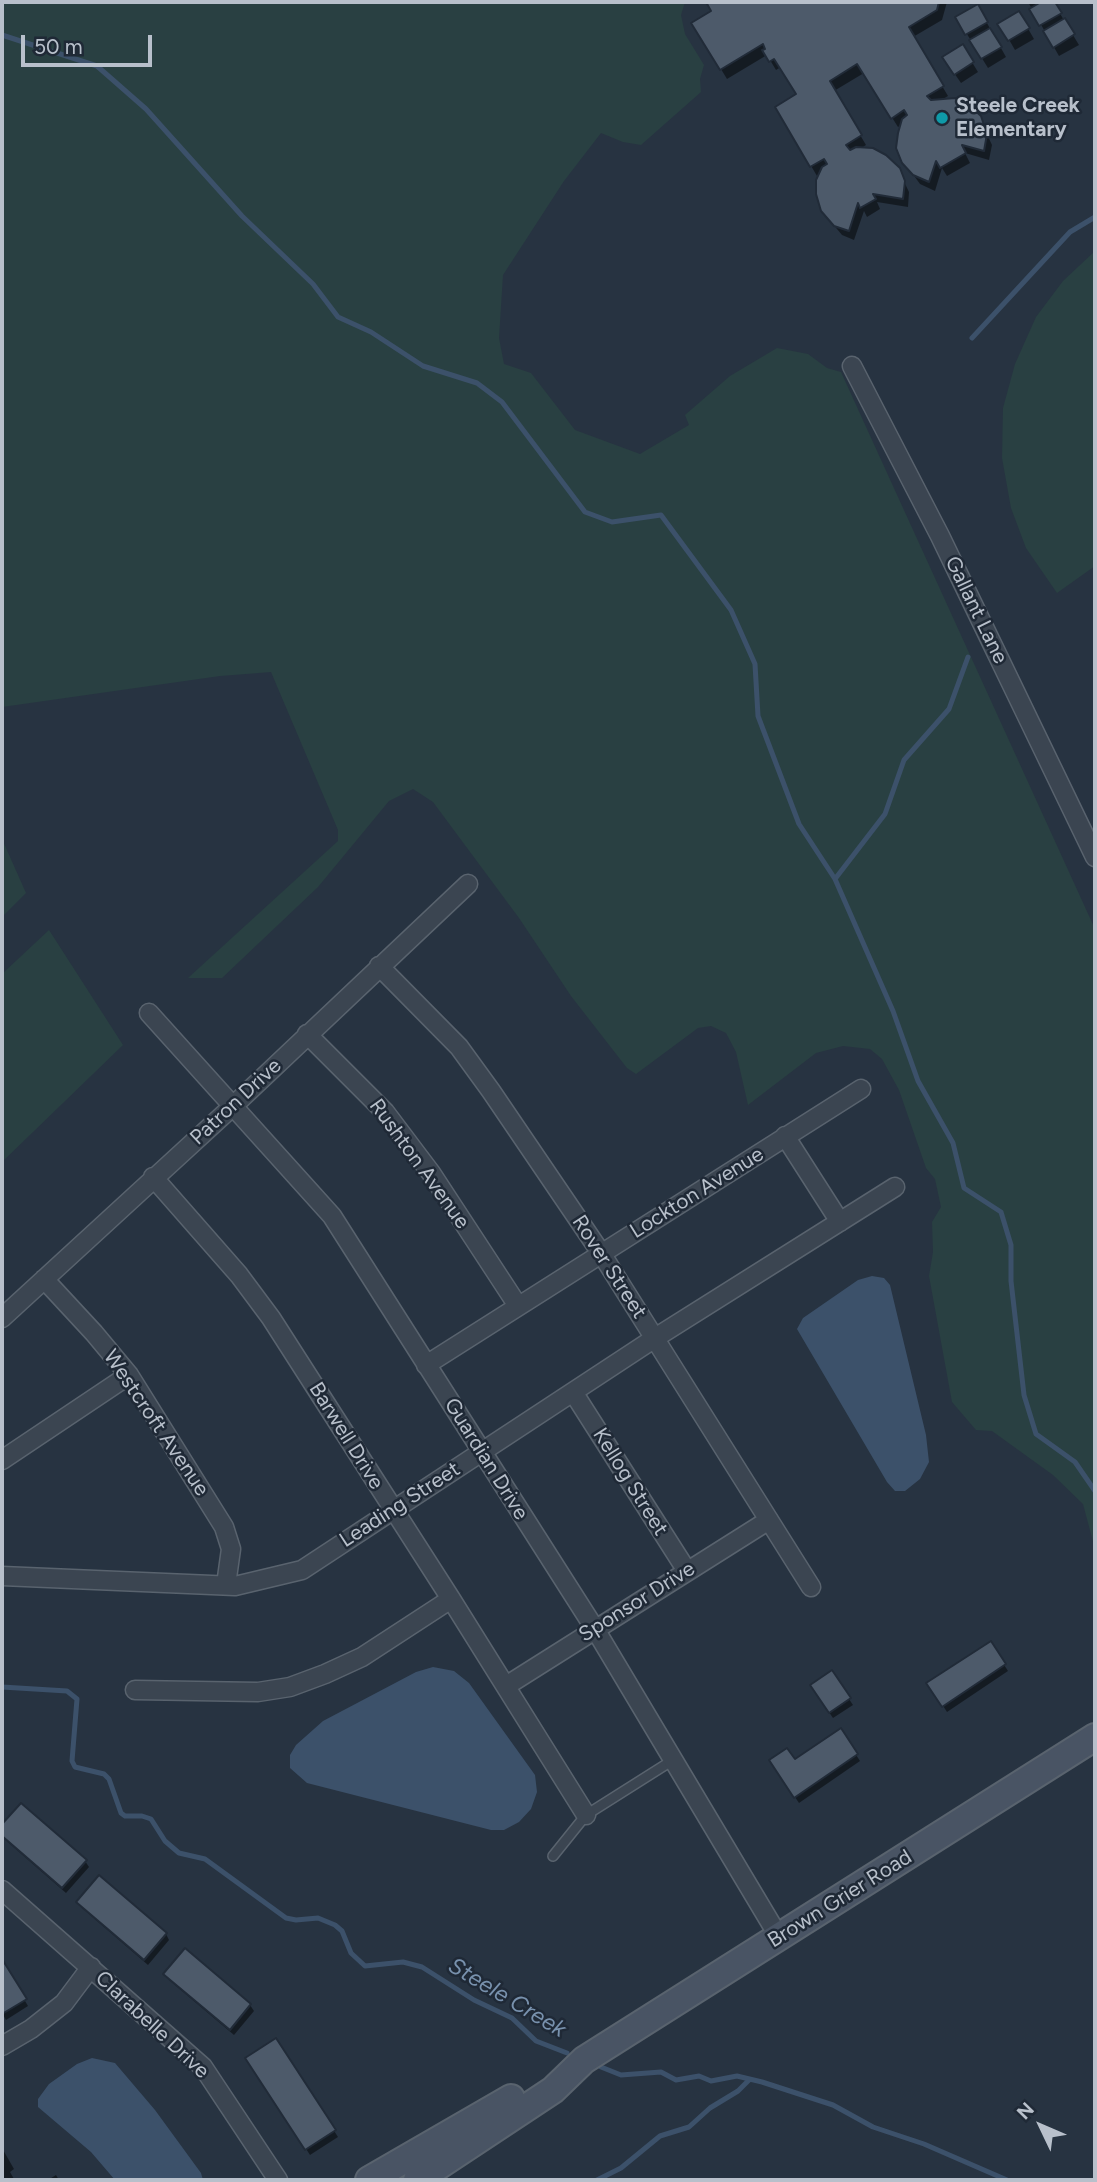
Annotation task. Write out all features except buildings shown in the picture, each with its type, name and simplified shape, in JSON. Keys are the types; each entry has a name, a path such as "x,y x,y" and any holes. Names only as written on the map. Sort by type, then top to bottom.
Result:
{"main road":[{"name":"Brown Grier Road","path":"417,2180 553,2090 584,2060 1095,1737"},
{"name":"Brown Grier Road","path":"369,2180 572,2063 584,2060"}],"street":[{"name":"Gallant Lane","path":"852,366 940,536 1095,857"},
{"name":"Patron Drive","path":"2,1318 233,1106 468,884"},
{"name":"Rover Street","path":"379,967 459,1047 491,1091 601,1253 811,1587"},
{"name":"Guardian Drive","path":"149,1013 332,1216 595,1629 779,1937"},
{"name":"Rushton Avenue","path":"307,1034 385,1112 431,1172 517,1306"},
{"name":"Lockton Avenue","path":"426,1364 861,1089"},
{"path":"785,1136 840,1222"},
{"name":"Barwell Drive","path":"153,1177 239,1275 271,1318 451,1598 586,1815"},
{"name":"Leading Street","path":"2,1576 226,1585 263,1581 302,1570 655,1338 895,1187"},
{"name":"Westcroft Avenue","path":"44,1279 128,1375 224,1527 231,1549 226,1585"},
{"path":"2,1460 128,1375"},
{"name":"Kellog Street","path":"573,1392 687,1571"},
{"name":"Sponsor Drive","path":"506,1686 769,1520"},
{"path":"135,1690 257,1692 290,1687 362,1657 451,1598"},
{"name":"Clarabelle Drive","path":"2,1890 203,2067 278,2180"},
{"path":"2,2046 31,2029 64,2003 91,1967"}],"lane":[{"path":"553,1856 586,1815 673,1760"}],"green space":[{"path":"2,2 685,2 681,15 685,34 704,65 700,79 701,92 641,145 623,142 601,133 564,181 503,275 499,338 504,364 531,373 575,430 640,454 689,425 685,415 730,376 777,348 808,354 827,368 841,372 1095,929 1095,1549 1083,1504 1053,1475 992,1431 976,1430 952,1402 929,1276 933,1252 932,1222 941,1207 935,1179 926,1168 899,1090 882,1059 870,1049 843,1046 816,1053 748,1105 736,1052 726,1033 711,1026 698,1028 636,1074 627,1068 571,996 519,918 433,802 413,789 389,801 318,887 222,978 188,978 338,841 338,830 271,672 220,676 2,707"},
{"path":"1095,251 1095,566 1057,593 1026,548 1011,508 1002,458 1003,408 1015,364 1036,317 1063,281"},
{"path":"2,839 26,893 2,917"},
{"path":"49,930 123,1045 2,1162 2,974"}],"water":[{"path":"872,1276 884,1278 890,1285 926,1435 929,1462 920,1479 905,1491 895,1491 887,1482 797,1329 803,1318 858,1280"},
{"path":"433,1667 454,1671 469,1683 535,1775 537,1792 531,1809 519,1822 504,1830 491,1830 307,1783 290,1768 290,1755 296,1745 323,1721 416,1672"},
{"path":"92,2058 115,2063 155,2110 201,2173 203,2180 115,2180 91,2152 38,2107 38,2099 49,2084 77,2064"}],"waterway":[{"path":"2,35 97,66 146,109 242,216 313,284 338,317 371,332 423,366 477,383 502,402 585,512 612,522 661,515 731,610 755,664 758,716 799,824 835,879 893,1011 918,1081 953,1143 964,1188 1001,1212 1011,1245 1011,1281 1024,1395 1036,1434 1075,1462 1095,1491"},
{"path":"972,338 1070,232 1095,217"},
{"path":"835,879 885,814 904,760 949,709 968,657"},
{"name":"Steele Creek","path":"2,1687 67,1691 77,1699 72,1761 75,1767 104,1774 109,1779 121,1813 125,1816 151,1819 165,1841 179,1853 205,1859 286,1918 318,1918 335,1925 342,1931 351,1953 365,1966 403,1962 422,1967 474,2000 512,2018 536,2041 567,2053"},
{"name":"Steele Creek","path":"601,2067 621,2075 661,2072 676,2080 699,2076 711,2081 737,2076 762,2082 833,2105 873,2127 924,2144 1007,2180"},
{"path":"597,2180 621,2168 660,2136 689,2127 749,2080"}],"place":[{"name":"Steele Creek Elementary","path":"942,118"}]}
